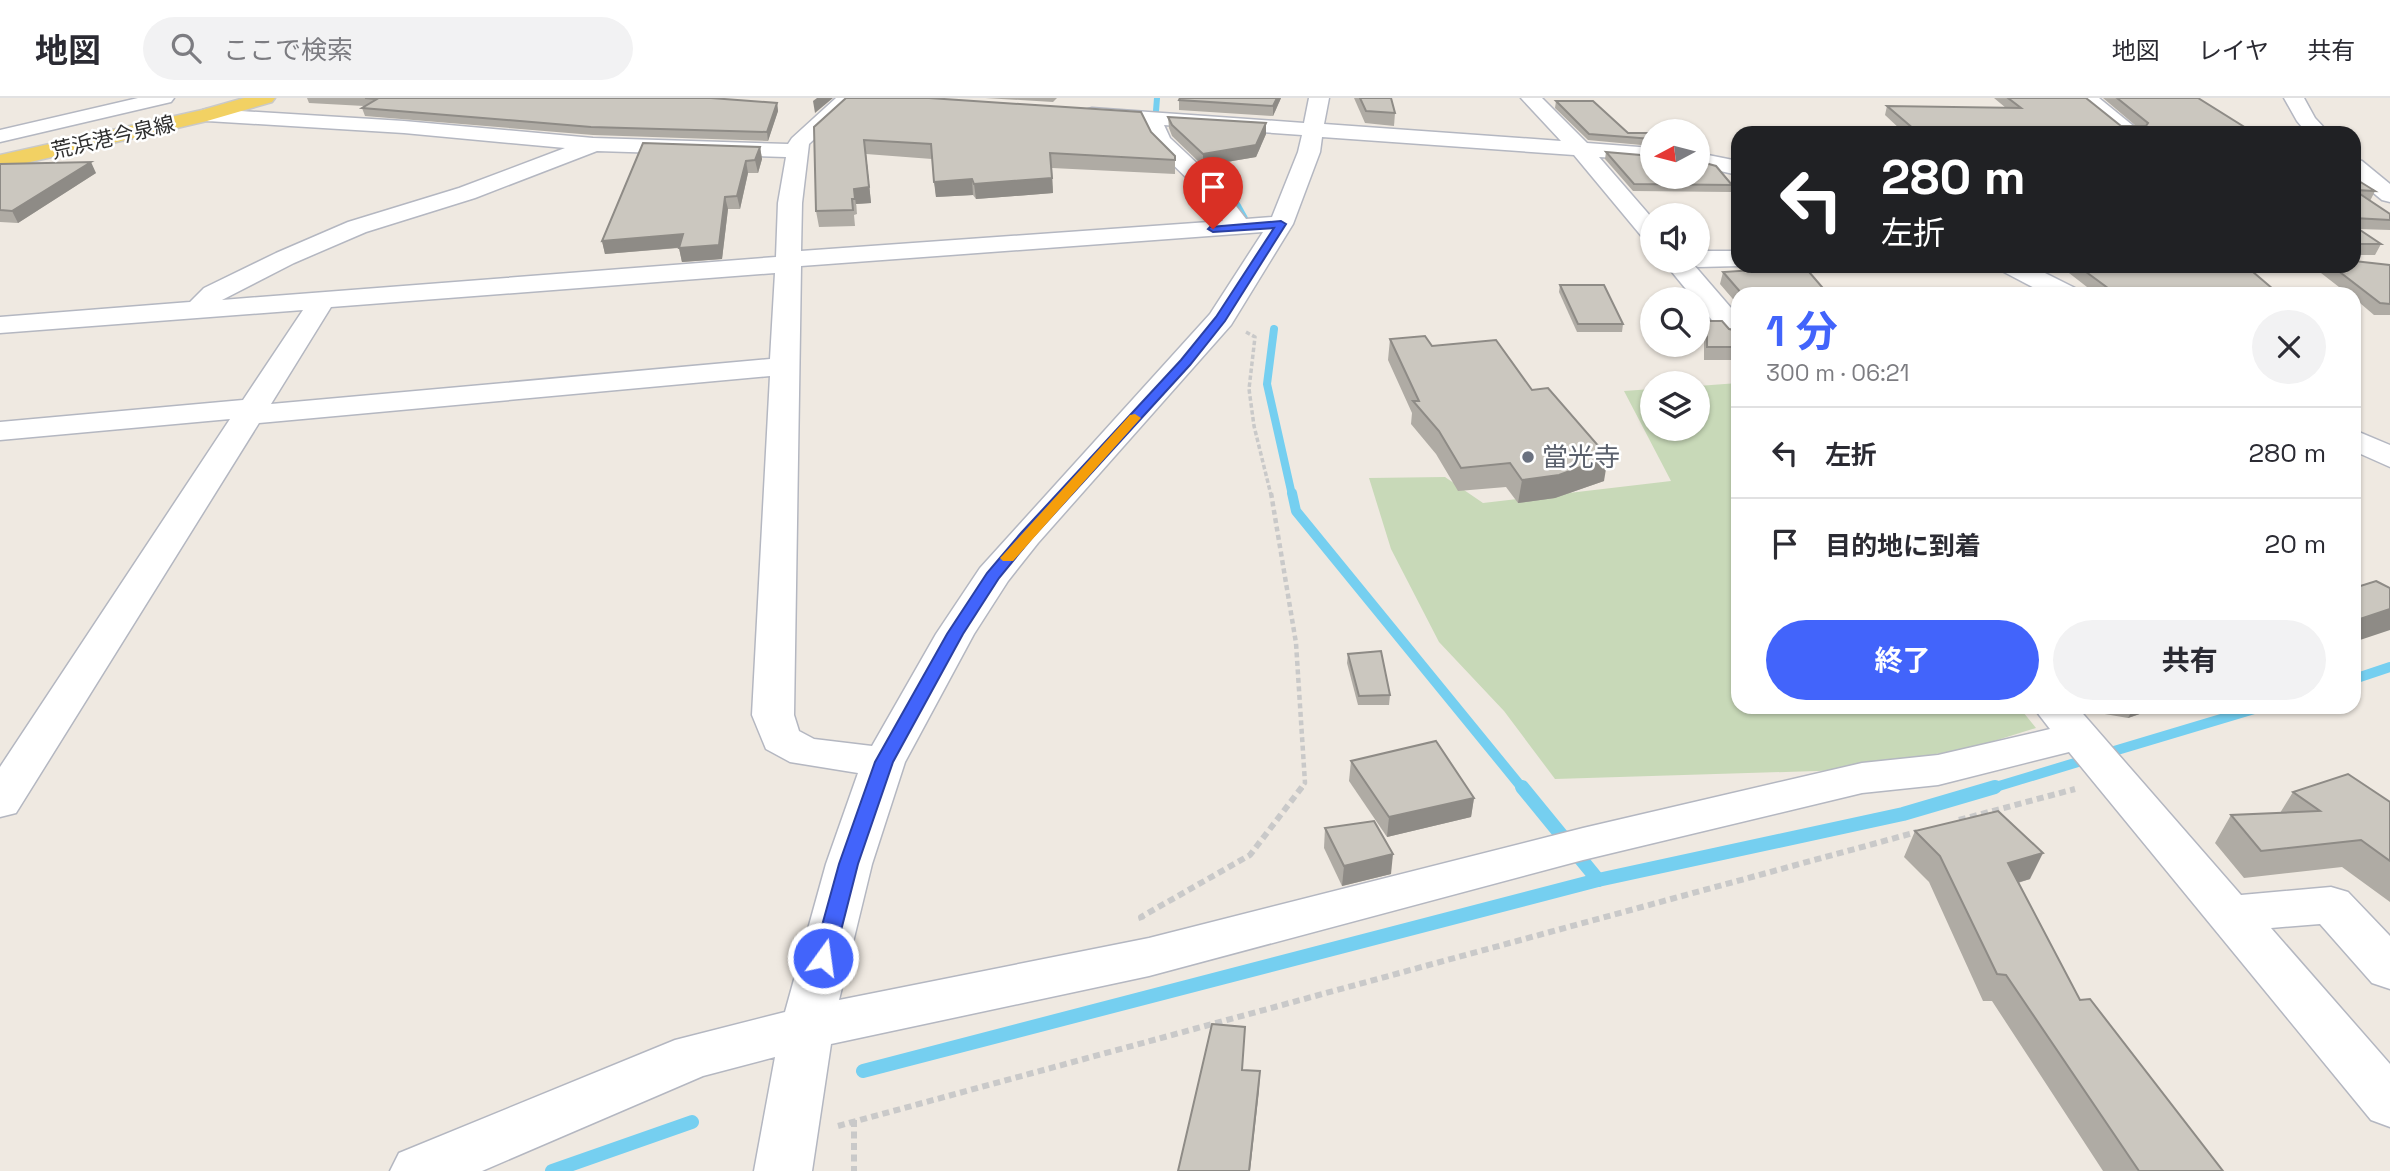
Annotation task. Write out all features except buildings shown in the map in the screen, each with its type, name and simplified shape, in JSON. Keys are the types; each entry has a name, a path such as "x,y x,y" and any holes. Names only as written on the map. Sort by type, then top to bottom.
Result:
{"main road":[{"name":"荒浜港今泉線","path":"0,162 208,115 265,98"}],"street":[{"path":"0,136 164,98"},
{"path":"867,99 851,98 799,142 796,151 788,262 774,715 781,739 804,752 884,762"},
{"path":"1167,98 1154,118 1160,141 1211,189 1238,224"},
{"path":"785,1157 807,1028 829,934 849,864 884,762 955,634 993,576 1221,319 1281,224 1309,152 1311,128 1319,98"},
{"path":"1531,98 1580,148 1640,219"},
{"path":"2085,98 2123,126"},
{"path":"2294,98 2312,126"},
{"path":"1076,113 1640,153"},
{"path":"208,115 404,127 593,144 796,151"},
{"path":"197,311 213,295 285,258 357,227 541,167 593,144"},
{"path":"2361,172 2390,195"},
{"path":"0,325 322,301 1238,224 1281,224"},
{"path":"1710,259 1731,259"},
{"path":"1686,273 1731,326"},
{"path":"2025,273 2052,287"},
{"path":"0,802 322,301"},
{"path":"0,431 785,366"},
{"path":"2361,442 2390,457"},
{"path":"419,1171 694,1056 807,1028 1149,957 1583,844 1862,778 2088,748 2390,1103"},
{"path":"2228,914 2331,905 2390,969"}],"path":[{"path":"1149,957 1141,917 1250,855 1305,783 1296,642 1270,487 1254,426 1249,389 1255,337 1221,319"},
{"path":"1952,822 2088,748"},
{"path":"785,1157 854,1120 1926,829"},
{"path":"854,1120 854,1171"}],"green space":[{"path":"1731,384 1731,714 2025,714 2036,728 1975,747 1847,770 1555,779 1504,711 1439,642 1391,549 1369,478 1445,477 1483,503 1671,481 1650,441 1710,441 1710,385"},
{"path":"1640,390 1640,422 1624,391"}],"waterway":[{"path":"1156,111 1157,98"},
{"path":"1220,189 1237,204 1247,222"},
{"path":"1274,329 1267,384 1292,495"},
{"path":"1292,493 1296,511 1523,789"},
{"path":"2361,677 2390,667"},
{"path":"2104,754 2238,714"},
{"path":"1989,789 2088,759"},
{"path":"1522,787 1598,880"},
{"path":"1598,880 1903,814 1995,787"},
{"path":"863,1071 1598,880"},
{"path":"552,1171 692,1122"}],"slow traffic":[{"path":"1008,558 1135,418"}],"place":[{"name":"當光寺","path":"1528,457"}],"route":[{"path":"823,958 849,864 884,762 955,634 993,576 1026,536 1221,319 1281,224 1213,229"}]}
